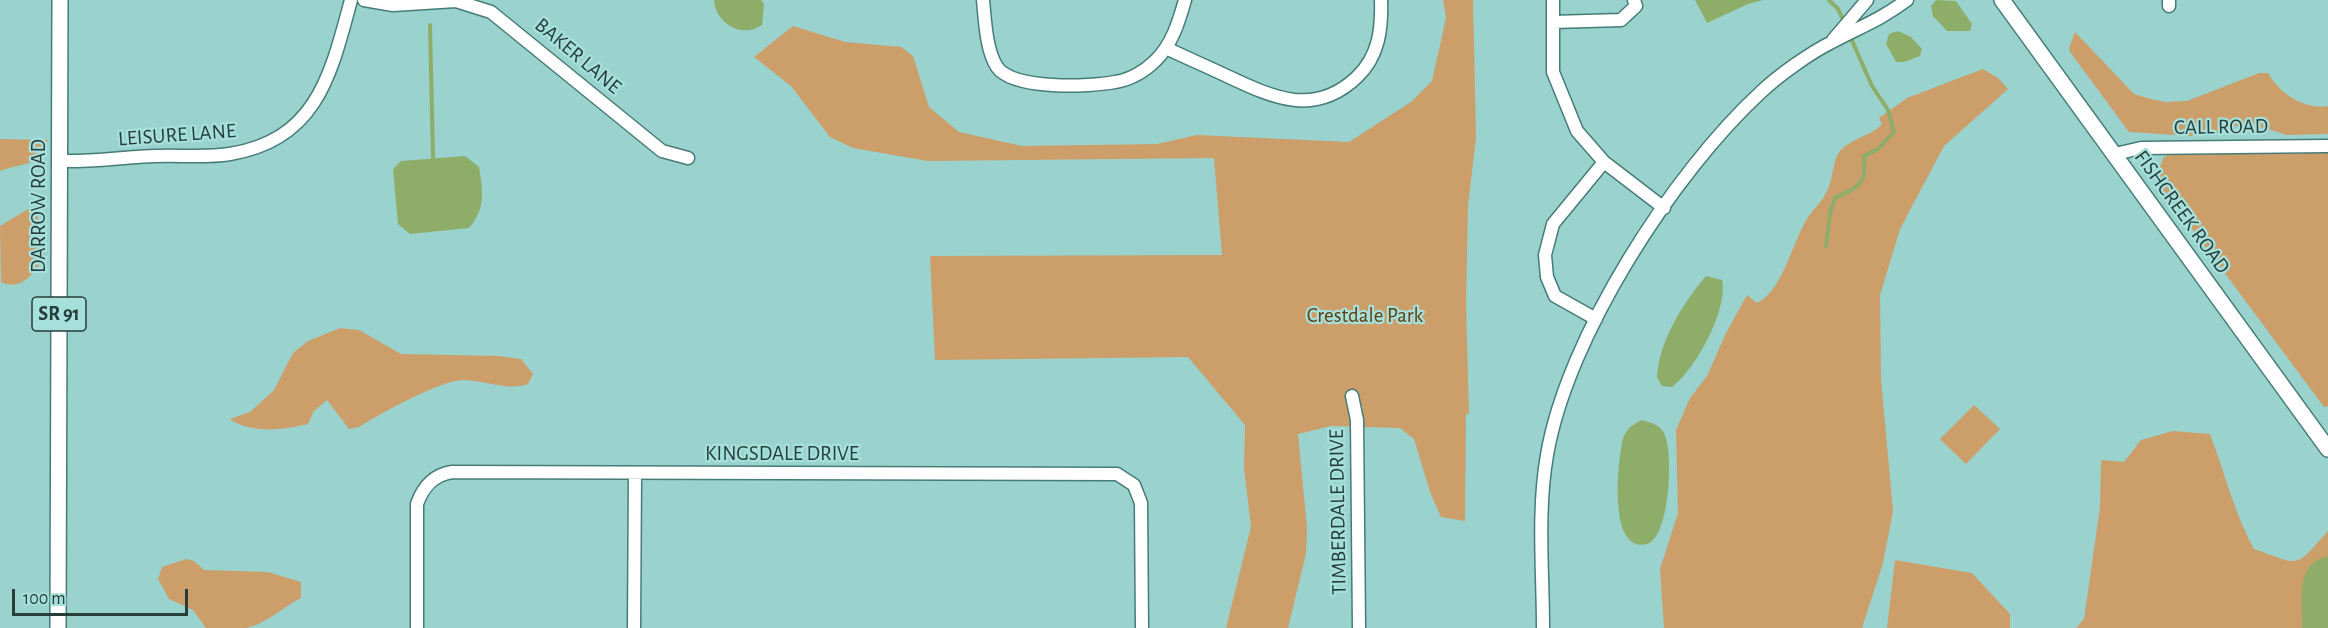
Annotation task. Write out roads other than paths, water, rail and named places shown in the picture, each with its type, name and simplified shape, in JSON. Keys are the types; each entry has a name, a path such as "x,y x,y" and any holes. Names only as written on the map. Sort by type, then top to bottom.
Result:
{"main road":[{"name":"DARROW ROAD","path":"58,628 60,0"},
{"name":"FISHCREEK ROAD","path":"2002,0 2328,449"}],"street":[{"name":"LEISURE LANE","path":"60,161 228,154 276,140 296,126 312,107 330,64 351,0"},
{"name":"BAKER LANE","path":"364,0 393,5 456,1 491,12 662,151 688,158"},
{"path":"983,0 990,47 996,66 1010,78 1019,82 1116,82 1144,70 1166,48 1185,0"},
{"path":"1166,48 1267,94 1290,100 1311,100 1345,87 1367,66 1380,36 1381,0"},
{"path":"1553,0 1553,72 1577,131 1604,162 1664,208"},
{"path":"1553,22 1621,20 1636,6 1634,0"},
{"path":"1837,37 1850,18 1868,0"},
{"path":"1543,628 1542,499 1547,456 1558,404 1596,319 1634,252 1680,184 1762,91 1837,37 1882,19 1907,0"},
{"name":"CALL ROAD","path":"2115,154 2142,148 2328,146"},
{"path":"1596,319 1555,296 1547,277 1545,255 1553,224 1604,162"},
{"name":"TIMBERDALE DRIVE","path":"1352,396 1357,420 1359,628"},
{"name":"KINGSDALE DRIVE","path":"417,628 417,504 423,488 431,480 452,472 1110,473 1123,476 1131,482 1138,490 1141,503 1142,628"},
{"path":"634,628 635,473"}],"waterway":[{"path":"1829,0 1838,9 1845,24"},
{"path":"430,25 433,158"},
{"path":"1826,246 1830,213 1835,198 1860,183 1864,173 1864,156 1878,149 1894,132 1888,110 1872,86 1850,36"}],"park label":[{"name":"Crestdale Park","path":"1365,316"}]}
